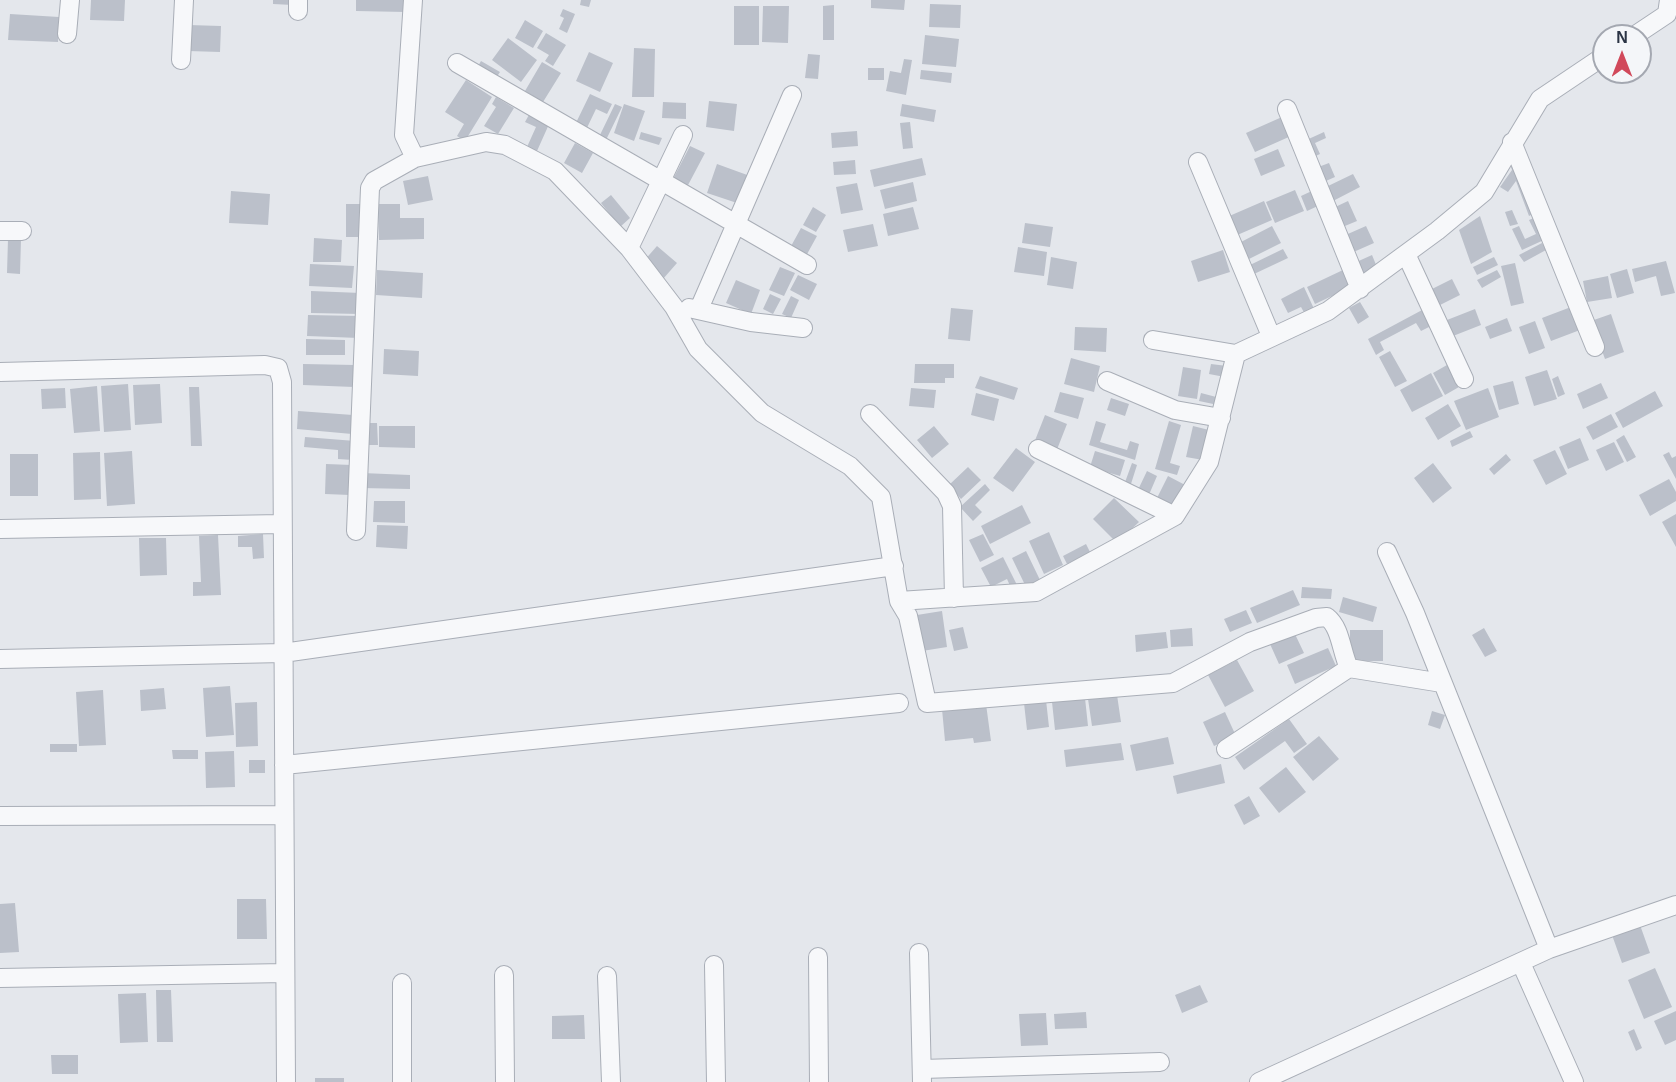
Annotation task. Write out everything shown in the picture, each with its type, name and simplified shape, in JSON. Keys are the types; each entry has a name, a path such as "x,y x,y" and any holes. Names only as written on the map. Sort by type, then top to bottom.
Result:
{"street":[{"path":"68,34 70,0"},
{"path":"181,60 184,0"},
{"path":"413,0 404,135 415,158"},
{"path":"1652,24 1667,14 1669,0"},
{"path":"458,63 660,182 807,265"},
{"path":"1153,340 1236,354 1328,311 1360,290 1484,192 1512,142 1540,99 1592,64"},
{"path":"699,309 792,95"},
{"path":"1287,109 1360,290"},
{"path":"629,248 683,135"},
{"path":"356,531 370,188 374,181 415,158 486,142 505,145 555,171 629,248 674,307 698,349 762,414 850,466 882,497 899,601 908,616 927,703 1173,683 1250,642 1316,618 1327,617 1336,624 1341,651 1349,668"},
{"path":"1512,142 1595,347"},
{"path":"1198,162 1271,336"},
{"path":"0,231 22,231"},
{"path":"1406,254 1464,379"},
{"path":"674,307 699,309 751,322 802,328"},
{"path":"899,601 1036,592 1175,516 1209,462 1236,354"},
{"path":"0,372 265,365 278,368 282,382 281,524 286,1082"},
{"path":"1107,381 1174,410 1221,418"},
{"path":"870,414 946,493 952,507 954,598"},
{"path":"1038,449 1175,516"},
{"path":"0,529 281,524"},
{"path":"1387,552 1549,950"},
{"path":"0,659 283,653 894,566"},
{"path":"1226,749 1349,668 1442,683"},
{"path":"284,765 899,703"},
{"path":"0,816 284,815"},
{"path":"1259,1082 1549,950 1676,905"},
{"path":"919,953 922,1076 1160,1062"},
{"path":"818,957 819,1082"},
{"path":"1521,963 1574,1082"},
{"path":"714,965 716,1082"},
{"path":"0,978 285,973"},
{"path":"504,975 505,1082"},
{"path":"607,976 610,1082"},
{"path":"402,983 402,1082"}],"building":[{"path":"91,0 125,0 124,21 90,20"},
{"path":"273,0 293,0 293,5 273,4"},
{"path":"356,0 406,0 406,12 356,11"},
{"path":"581,0 591,0 589,7 580,5"},
{"path":"871,0 905,0 904,10 871,8"},
{"path":"930,4 961,5 960,28 929,27"},
{"path":"834,5 834,40 823,40 823,6"},
{"path":"734,6 759,6 759,45 734,45"},
{"path":"763,6 789,6 788,43 762,42"},
{"path":"563,9 575,14 567,33 559,29 564,18 560,16"},
{"path":"10,14 59,17 58,42 8,40"},
{"path":"525,20 543,31 533,48 515,38"},
{"path":"189,25 221,26 220,52 188,51"},
{"path":"546,33 566,45 553,66 545,61 549,55 537,48"},
{"path":"925,35 959,39 956,67 922,64"},
{"path":"508,38 537,60 521,82 492,60"},
{"path":"634,48 655,49 654,97 632,97"},
{"path":"589,52 613,63 600,92 576,81"},
{"path":"808,54 820,55 818,79 805,78"},
{"path":"904,59 912,60 906,95 886,91 890,71 901,73"},
{"path":"481,61 500,72 496,78 477,68"},
{"path":"542,62 561,73 543,102 525,91"},
{"path":"868,68 884,68 884,80 868,80"},
{"path":"921,70 952,73 951,83 920,79"},
{"path":"466,80 492,97 465,141 457,136 464,124 445,112"},
{"path":"590,94 612,104 607,114 596,109 584,134 573,129"},
{"path":"496,97 514,108 498,134 484,126 496,107 492,104"},
{"path":"709,101 737,104 734,131 706,127"},
{"path":"663,102 686,103 686,119 662,118"},
{"path":"615,104 622,107 606,140 599,137"},
{"path":"624,104 645,111 634,141 614,133"},
{"path":"902,104 936,110 934,122 900,116"},
{"path":"530,113 550,122 537,151 527,147 536,127 525,122"},
{"path":"1282,117 1291,136 1255,152 1246,133"},
{"path":"910,122 913,148 903,149 900,123"},
{"path":"857,131 858,146 832,148 831,133"},
{"path":"641,132 662,138 659,145 639,139"},
{"path":"1324,132 1326,138 1315,143 1320,154 1309,159 1302,142"},
{"path":"575,143 593,153 582,173 564,163"},
{"path":"690,146 705,153 687,187 673,179"},
{"path":"1278,149 1285,166 1261,176 1254,159"},
{"path":"922,158 926,175 874,187 870,170"},
{"path":"855,160 856,174 834,175 833,162"},
{"path":"1329,163 1335,177 1319,184 1313,169"},
{"path":"717,164 750,176 740,204 707,193"},
{"path":"1518,165 1535,213 1529,216 1516,181 1508,192 1500,187 1512,170 1511,167"},
{"path":"1353,174 1360,187 1333,201 1326,187"},
{"path":"428,176 433,200 408,205 403,181"},
{"path":"913,182 917,201 885,209 880,190"},
{"path":"857,183 863,210 841,214 836,187"},
{"path":"1295,190 1304,211 1275,223 1266,202"},
{"path":"1314,190 1320,205 1307,211 1301,196"},
{"path":"231,191 270,194 268,225 229,223"},
{"path":"611,195 630,218 620,227 601,203"},
{"path":"1264,201 1272,220 1235,236 1227,217"},
{"path":"1348,201 1357,221 1340,228 1331,209"},
{"path":"346,204 364,204 364,237 346,237"},
{"path":"378,204 400,204 400,218 424,218 424,239 379,240"},
{"path":"813,207 826,215 816,232 803,225"},
{"path":"913,207 919,229 888,236 883,214"},
{"path":"1512,210 1518,224 1510,226 1505,212"},
{"path":"1480,216 1492,252 1471,264 1459,230"},
{"path":"1536,217 1546,239 1522,250 1512,229 1519,226 1525,239 1536,234 1529,220"},
{"path":"1025,223 1053,227 1050,247 1022,243"},
{"path":"873,224 878,246 848,252 843,230"},
{"path":"1272,226 1281,243 1249,259 1241,242"},
{"path":"1366,226 1374,243 1349,254 1341,237"},
{"path":"801,228 817,236 806,256 790,248"},
{"path":"314,238 342,240 341,262 313,262"},
{"path":"8,239 21,239 20,274 7,273"},
{"path":"1542,243 1546,250 1524,262 1519,255"},
{"path":"657,246 677,263 663,279 643,262"},
{"path":"1018,247 1047,252 1044,276 1014,272"},
{"path":"1283,249 1288,258 1254,274 1250,265"},
{"path":"1223,250 1230,272 1198,282 1191,261"},
{"path":"1372,255 1379,272 1359,280 1352,264"},
{"path":"1051,257 1077,262 1073,289 1047,285"},
{"path":"1494,257 1498,265 1477,275 1473,267"},
{"path":"1666,261 1675,293 1661,296 1656,276 1635,282 1632,269"},
{"path":"1515,263 1524,303 1511,306 1501,266"},
{"path":"310,264 354,266 352,288 309,286"},
{"path":"780,267 795,273 784,296 769,290"},
{"path":"1627,269 1634,293 1617,298 1610,274"},
{"path":"377,270 423,273 422,298 376,295"},
{"path":"1343,270 1351,287 1315,304 1307,287"},
{"path":"1497,270 1501,277 1482,288 1477,280"},
{"path":"798,275 817,284 809,300 790,290"},
{"path":"1608,276 1612,298 1587,302 1583,281"},
{"path":"1452,279 1460,295 1436,307 1428,291"},
{"path":"736,280 760,290 751,314 726,303"},
{"path":"1304,287 1315,311 1306,316 1301,307 1288,313 1281,299"},
{"path":"311,291 361,293 360,314 311,313"},
{"path":"770,294 781,299 773,314 763,309"},
{"path":"791,296 799,300 791,318 782,314"},
{"path":"1360,302 1369,317 1358,324 1349,308"},
{"path":"1571,307 1580,330 1551,341 1542,318"},
{"path":"951,308 973,310 970,341 948,339"},
{"path":"1424,309 1433,325 1421,331 1416,323 1380,342 1384,350 1376,355 1368,339"},
{"path":"1475,309 1481,325 1453,336 1447,320"},
{"path":"1611,314 1624,352 1605,359 1591,321"},
{"path":"308,315 360,316 359,338 307,336"},
{"path":"1507,318 1512,331 1490,339 1485,327"},
{"path":"1535,321 1545,348 1529,354 1519,327"},
{"path":"1075,327 1107,328 1106,352 1074,350"},
{"path":"306,339 345,340 345,355 306,355"},
{"path":"384,349 419,351 418,376 383,374"},
{"path":"1390,351 1407,381 1395,387 1379,357"},
{"path":"1071,358 1100,366 1094,392 1064,384"},
{"path":"303,364 355,365 354,387 303,385"},
{"path":"915,364 954,364 954,378 945,378 945,383 914,383"},
{"path":"1211,364 1227,366 1225,377 1209,374"},
{"path":"1447,365 1459,387 1445,395 1433,373"},
{"path":"1183,367 1201,370 1197,399 1178,396"},
{"path":"1547,370 1557,399 1534,406 1525,377"},
{"path":"1431,373 1443,396 1412,412 1400,390"},
{"path":"980,376 1018,388 1014,400 975,388"},
{"path":"1558,376 1565,394 1558,397 1552,379"},
{"path":"1513,381 1519,404 1499,410 1493,386"},
{"path":"1601,383 1608,398 1583,409 1577,394"},
{"path":"128,384 131,430 104,432 101,386"},
{"path":"160,384 162,423 135,425 133,385"},
{"path":"97,386 100,431 74,433 70,389"},
{"path":"189,387 199,387 202,446 191,446"},
{"path":"65,388 66,408 42,409 41,389"},
{"path":"911,388 936,390 934,408 909,406"},
{"path":"1488,388 1499,417 1466,430 1454,401"},
{"path":"1655,391 1663,406 1623,428 1615,413"},
{"path":"1060,392 1084,398 1078,419 1054,412"},
{"path":"976,393 999,399 994,421 971,415"},
{"path":"1201,393 1220,398 1218,405 1199,401"},
{"path":"1111,398 1129,404 1125,416 1107,410"},
{"path":"1448,404 1461,426 1438,440 1425,418"},
{"path":"298,411 353,415 352,434 297,429"},
{"path":"1611,414 1618,427 1593,440 1586,427"},
{"path":"1045,415 1067,424 1056,452 1034,443"},
{"path":"1096,421 1106,424 1100,442 1127,450 1130,441 1139,444 1135,460 1089,445"},
{"path":"1169,421 1181,425 1170,463 1180,466 1177,475 1155,469"},
{"path":"365,423 377,423 378,445 365,445"},
{"path":"379,426 415,426 415,448 379,447"},
{"path":"934,426 949,444 932,458 917,440"},
{"path":"1193,426 1209,430 1203,460 1186,457"},
{"path":"1470,431 1473,437 1452,447 1450,441"},
{"path":"1624,435 1636,457 1627,462 1616,440"},
{"path":"305,437 355,441 353,460 338,459 338,450 304,447"},
{"path":"1580,438 1589,460 1568,469 1559,447"},
{"path":"1614,442 1624,462 1606,471 1596,450"},
{"path":"1016,448 1035,462 1013,492 993,478"},
{"path":"1555,450 1567,474 1546,485 1533,460"},
{"path":"132,451 135,504 107,506 104,453"},
{"path":"1095,451 1125,460 1120,476 1090,467"},
{"path":"100,452 101,499 74,500 73,453"},
{"path":"1669,452 1672,458 1676,456 1676,479 1663,455"},
{"path":"10,454 38,454 38,496 10,496"},
{"path":"1506,454 1511,460 1494,475 1489,469"},
{"path":"1132,463 1137,465 1130,487 1124,485"},
{"path":"1433,463 1452,488 1433,503 1414,478"},
{"path":"326,464 352,465 350,495 325,494"},
{"path":"968,467 981,480 961,499 949,485"},
{"path":"1147,471 1157,476 1148,497 1137,492"},
{"path":"362,473 410,475 410,489 361,488"},
{"path":"1168,476 1187,486 1176,507 1157,498"},
{"path":"1669,479 1676,492 1676,501 1650,516 1639,495"},
{"path":"985,484 990,490 975,505 982,512 973,521 960,507"},
{"path":"1114,498 1139,522 1117,543 1093,519"},
{"path":"374,501 405,501 405,523 373,522"},
{"path":"1022,505 1031,523 990,544 981,526"},
{"path":"1676,514 1676,547 1662,522"},
{"path":"377,525 408,526 407,549 376,547"},
{"path":"1049,532 1063,565 1044,574 1029,541"},
{"path":"263,534 264,558 253,559 252,547 238,547 238,536"},
{"path":"983,534 994,555 980,562 969,540"},
{"path":"218,535 221,595 193,596 193,582 201,582 199,536"},
{"path":"139,538 166,538 167,575 140,576"},
{"path":"1086,544 1090,552 1067,564 1063,556"},
{"path":"1026,551 1040,580 1026,587 1012,558"},
{"path":"1003,557 1018,587 1012,590 1007,579 991,587 981,568"},
{"path":"1302,587 1332,589 1331,599 1301,598"},
{"path":"1293,590 1300,605 1257,623 1250,608"},
{"path":"1343,597 1377,607 1373,622 1339,612"},
{"path":"1246,610 1252,623 1230,632 1224,619"},
{"path":"942,611 947,647 922,651 917,615"},
{"path":"963,627 968,648 954,651 949,630"},
{"path":"1192,628 1193,646 1171,647 1170,630"},
{"path":"1484,628 1497,651 1485,657 1472,635"},
{"path":"1350,630 1383,630 1383,661 1350,661"},
{"path":"1166,632 1168,648 1136,652 1135,635"},
{"path":"1294,632 1304,653 1279,664 1270,644"},
{"path":"1328,648 1336,666 1295,684 1287,665"},
{"path":"1237,660 1254,691 1225,707 1208,675"},
{"path":"230,686 234,735 206,737 203,688"},
{"path":"164,688 166,709 141,711 140,690"},
{"path":"103,690 106,745 79,746 76,692"},
{"path":"1117,695 1121,722 1092,726 1088,699"},
{"path":"1085,698 1088,726 1055,730 1052,702"},
{"path":"1046,700 1049,727 1027,730 1024,703"},
{"path":"257,702 258,746 236,747 235,703"},
{"path":"986,704 991,741 974,743 973,738 945,741 942,709"},
{"path":"1432,711 1445,715 1440,729 1428,725"},
{"path":"1225,712 1236,736 1214,746 1203,722"},
{"path":"1289,719 1307,744 1294,753 1285,741 1244,770 1235,757"},
{"path":"1319,736 1339,759 1313,781 1293,757"},
{"path":"1168,737 1174,764 1136,771 1130,745"},
{"path":"1121,743 1124,760 1066,767 1064,750"},
{"path":"50,744 77,744 77,752 50,752"},
{"path":"172,750 198,750 198,759 173,759"},
{"path":"234,751 235,787 206,788 205,752"},
{"path":"249,760 265,760 265,773 249,773"},
{"path":"1221,764 1225,783 1177,794 1173,776"},
{"path":"1286,767 1306,792 1279,813 1259,788"},
{"path":"1249,796 1260,816 1244,825 1234,805"},
{"path":"237,899 266,899 267,939 237,939"},
{"path":"15,903 19,952 0,953 0,904"},
{"path":"1640,925 1650,953 1622,963 1612,935"},
{"path":"1655,968 1672,1007 1644,1019 1628,980"},
{"path":"1200,985 1208,1002 1182,1013 1175,995"},
{"path":"156,990 171,990 173,1042 157,1042"},
{"path":"146,993 148,1042 120,1043 118,994"},
{"path":"1676,1011 1676,1040 1665,1045 1654,1021"},
{"path":"1086,1012 1087,1028 1055,1029 1054,1014"},
{"path":"1046,1013 1048,1045 1021,1046 1019,1014"},
{"path":"584,1015 585,1039 552,1039 552,1016"},
{"path":"1634,1029 1642,1048 1636,1051 1628,1032"},
{"path":"51,1055 78,1055 78,1074 52,1074"},
{"path":"315,1078 344,1078 344,1082 315,1082"}]}
